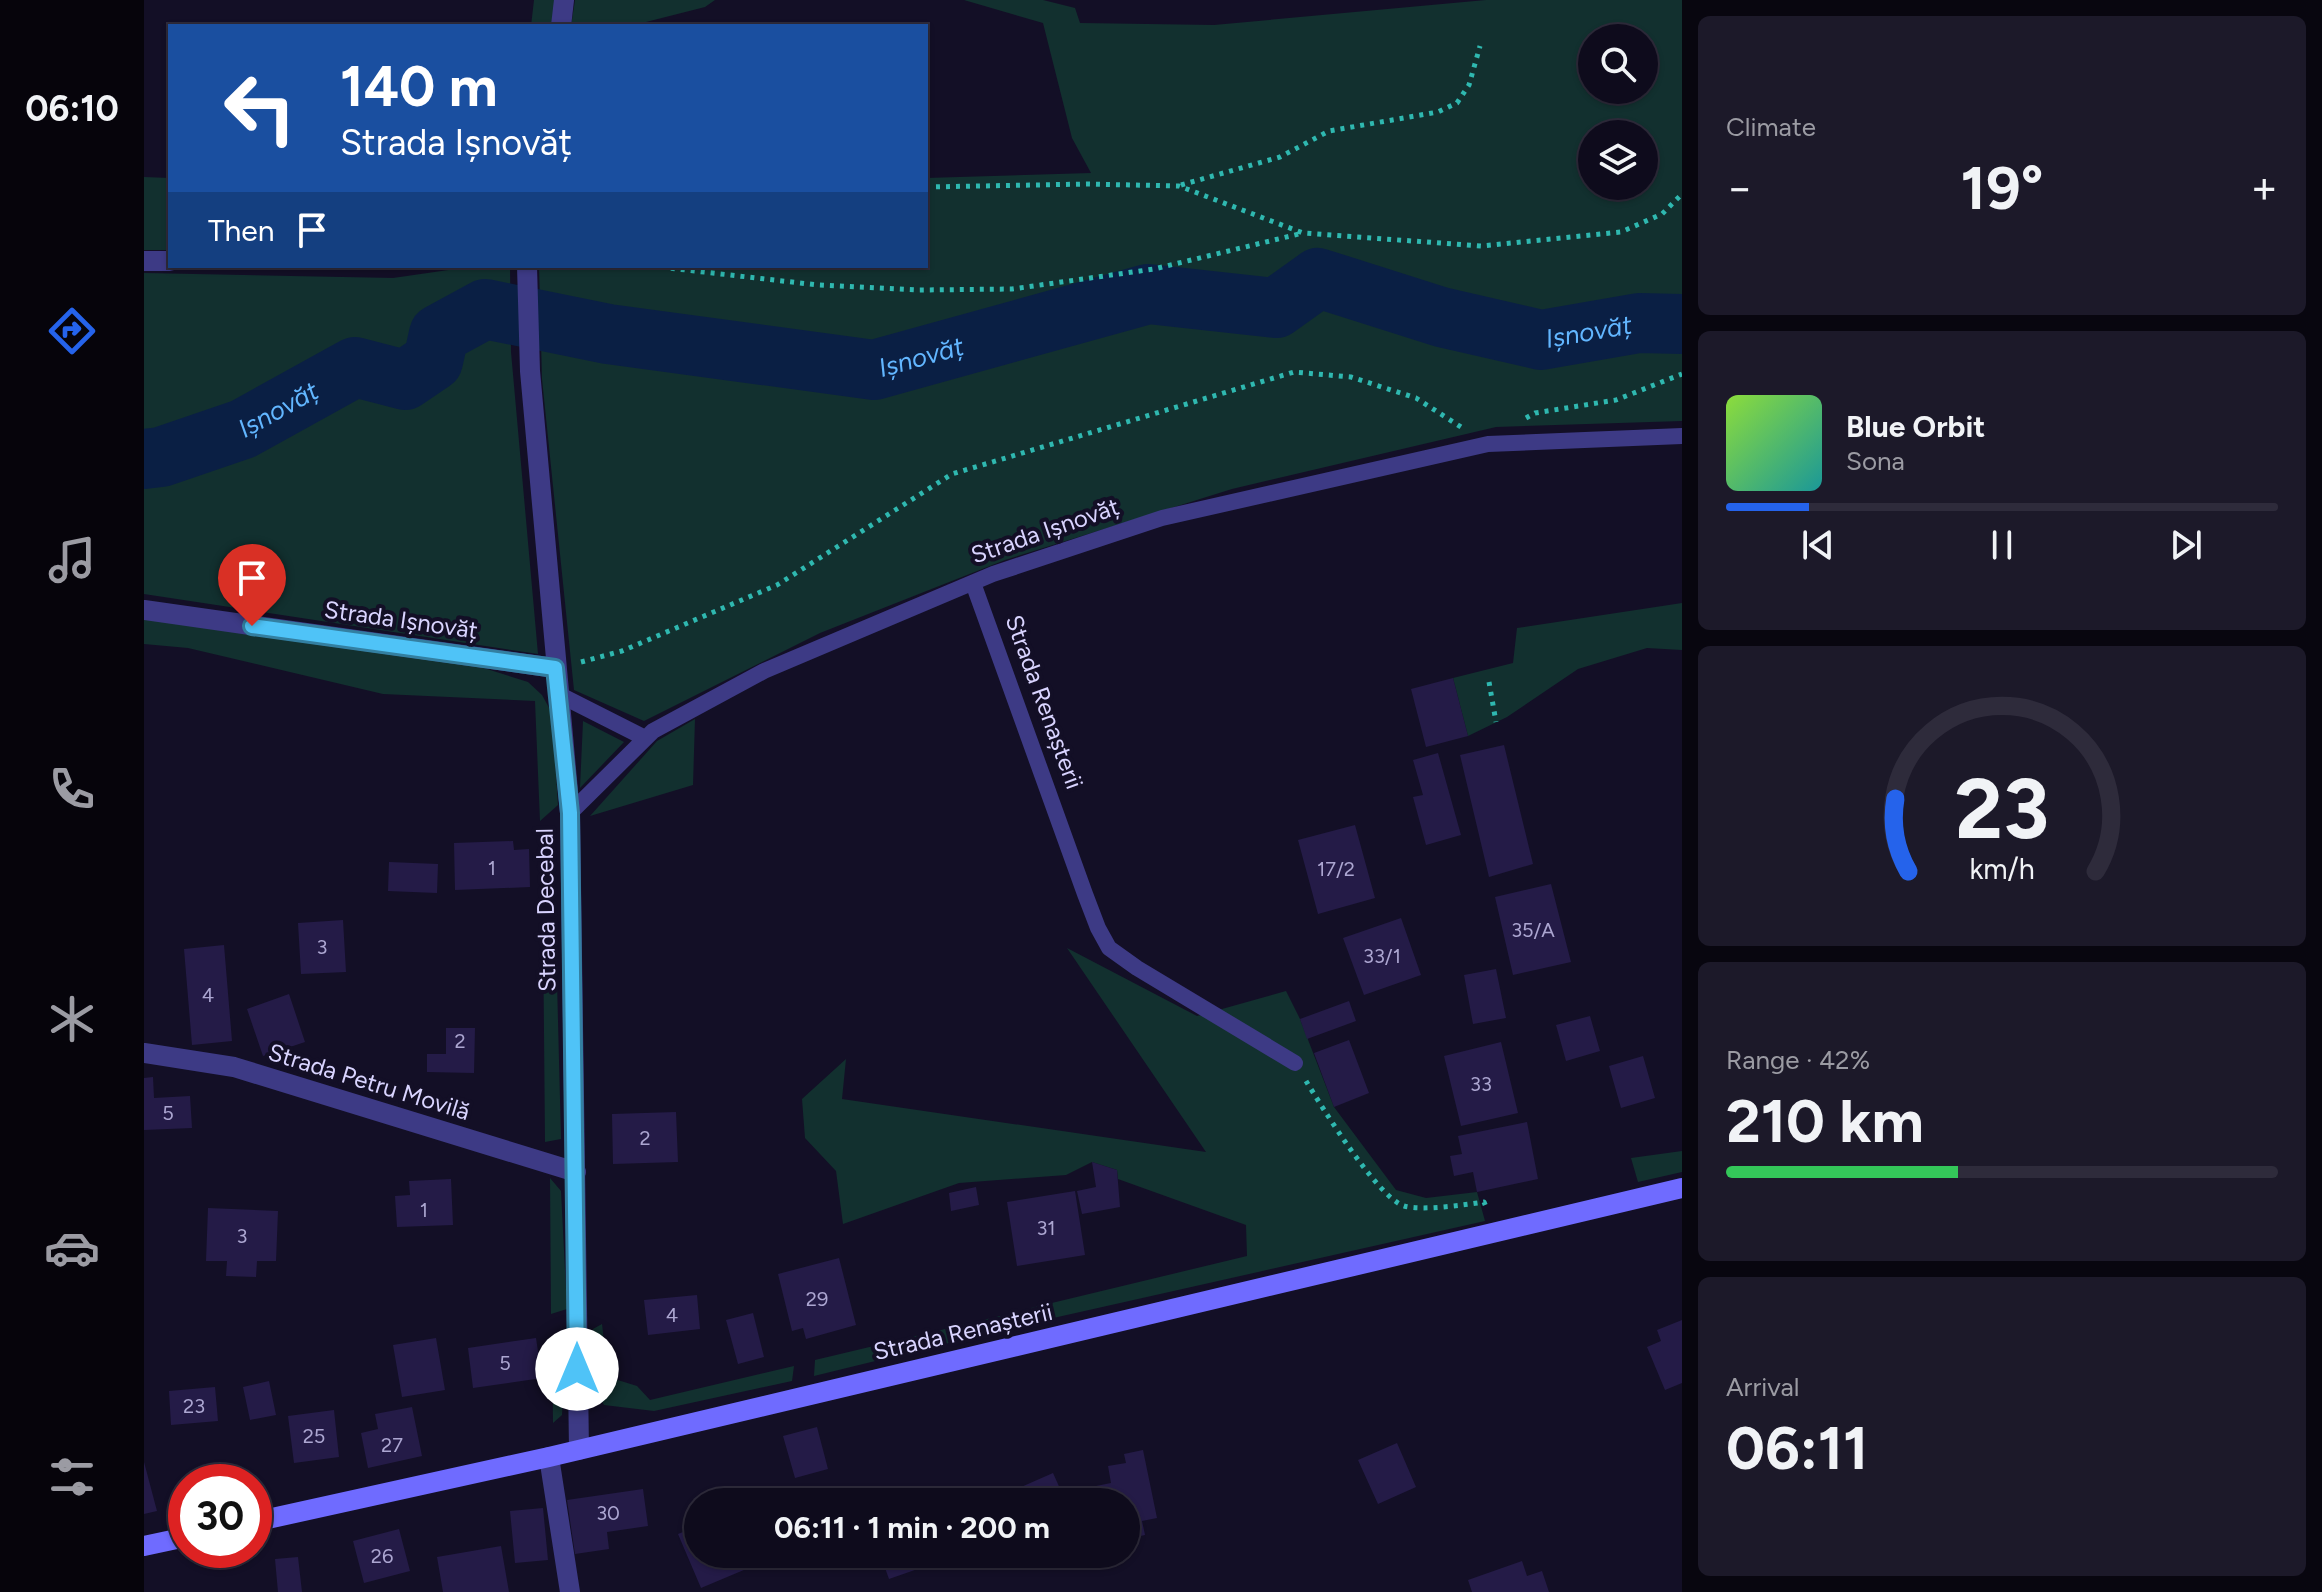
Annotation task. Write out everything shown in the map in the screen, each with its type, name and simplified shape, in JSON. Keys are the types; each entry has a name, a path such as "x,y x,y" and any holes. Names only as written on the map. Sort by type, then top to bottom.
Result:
{"main road":[{"name":"Strada Renașterii","path":"272,1518 579,1450 1682,1188"},
{"path":"144,1546 168,1541"}],"street":[{"path":"561,24 564,0"},
{"path":"144,261 168,261"},
{"name":"Strada Decebal","path":"527,268 530,371 570,813 579,1450"},
{"name":"Strada Ișnovăț","path":"144,610 555,668"},
{"name":"Strada Petru Movilă","path":"144,1053 234,1067 576,1172"},
{"path":"549,1457 570,1592"}],"lane":[{"path":"1488,444 1682,436"},
{"name":"Strada Ișnovăț","path":"570,813 653,731 764,671 973,583 1162,518 1488,444"},
{"name":"Strada Renașterii","path":"973,583 1089,906 1109,948 1295,1063"},
{"path":"558,694 645,738"}],"path":[{"path":"928,187 1179,186 1267,161 1329,131 1438,112 1457,103 1469,85 1480,46"},
{"path":"1179,186 1303,233 1481,246 1621,232 1662,214 1682,194"},
{"path":"669,268 818,285 919,290 1012,289 1154,269 1303,233"},
{"path":"555,668 622,651 777,585 952,474 1294,372 1351,377 1416,398 1488,444 1535,413 1616,400 1682,374"},
{"path":"1489,682 1496,722"},
{"path":"1295,1063 1322,1108 1383,1191 1404,1206 1448,1207 1484,1202 1495,1233"}],"green space":[{"path":"534,0 556,0 552,24 531,24"},
{"path":"575,0 715,0 705,7 645,24 571,24"},
{"path":"964,0 1043,0 1075,8 1080,23 1214,25 1486,0 1682,0 1682,421 1496,427 1232,489 1005,560 820,633 644,721 574,690 542,379 539,268 928,268 928,178 1091,173 1072,138 1043,23"},
{"path":"144,177 168,178 168,250 144,250"},
{"path":"462,268 510,268 511,352 538,654 144,594 144,273 393,278"},
{"path":"1682,603 1682,650 1647,648 1578,669 1507,717 1468,736 1453,678 1513,663 1517,628"},
{"path":"144,618 471,664 528,682 542,695 552,713 558,805 540,821 535,701 383,694 188,648 144,644"},
{"path":"695,719 693,785 590,816 657,741"},
{"path":"583,721 624,742 580,788"},
{"path":"543,922 556,942 561,1139 545,1142"},
{"path":"1067,948 1197,1016 1286,991 1334,1107 1396,1190 1426,1198 1477,1192 1485,1221 1040,1321 1031,1308 1247,1256 1246,1225 1118,1179 1117,1170 1092,1162 1066,1175 959,1183 843,1224 836,1171 805,1138 802,1099 846,1059 842,1099 1206,1152"},
{"path":"1682,1151 1682,1172 1638,1182 1631,1158"},
{"path":"550,1178 561,1191 567,1309 551,1314"},
{"path":"1004,1315 1002,1330 814,1376 815,1360"},
{"path":"602,1324 608,1377 637,1386 650,1400 794,1366 792,1381 654,1411 604,1405 594,1388 593,1329"},
{"path":"552,1338 566,1340 562,1415 553,1423"}],"building":[{"path":"1453,678 1468,736 1426,747 1411,689"},
{"path":"1504,745 1533,864 1489,877 1460,755"},
{"path":"1438,753 1461,835 1426,845 1413,797 1423,795 1413,760"},
{"path":"1355,825 1375,898 1318,914 1298,840"},
{"path":"513,841 514,850 529,849 530,887 455,890 454,843"},
{"path":"389,862 438,864 437,893 388,891"},
{"path":"1551,884 1571,962 1513,975 1495,897"},
{"path":"1401,918 1421,975 1364,995 1343,938"},
{"path":"343,920 346,972 301,974 298,923"},
{"path":"224,945 232,1041 192,1045 184,949"},
{"path":"1496,969 1506,1018 1473,1024 1464,975"},
{"path":"289,994 305,1042 263,1056 247,1009"},
{"path":"1349,1001 1356,1021 1307,1039 1300,1019"},
{"path":"1590,1016 1600,1051 1566,1061 1556,1025"},
{"path":"446,1028 475,1028 474,1073 427,1072 427,1054 446,1054"},
{"path":"1349,1040 1369,1093 1334,1107 1314,1053"},
{"path":"1501,1042 1518,1113 1461,1126 1444,1056"},
{"path":"1643,1056 1655,1098 1621,1108 1609,1066"},
{"path":"153,1077 154,1098 190,1096 192,1128 144,1130 144,1078"},
{"path":"676,1112 678,1162 613,1164 612,1114"},
{"path":"1527,1122 1538,1179 1477,1192 1473,1172 1454,1176 1450,1156 1462,1154 1458,1136"},
{"path":"1092,1162 1117,1170 1120,1207 1082,1214 1077,1191 1096,1187"},
{"path":"451,1179 453,1225 397,1227 395,1196 410,1195 409,1181"},
{"path":"976,1187 979,1205 951,1211 949,1193"},
{"path":"1075,1191 1085,1255 1017,1266 1007,1202"},
{"path":"208,1208 278,1211 276,1261 257,1261 256,1277 226,1276 227,1261 206,1261"},
{"path":"839,1258 856,1325 806,1339 803,1328 792,1331 778,1274"},
{"path":"697,1295 700,1329 648,1335 644,1300"},
{"path":"753,1313 764,1357 738,1364 726,1320"},
{"path":"1682,1320 1682,1383 1665,1390 1647,1347 1661,1341 1657,1330"},
{"path":"436,1338 445,1390 402,1397 393,1345"},
{"path":"536,1338 542,1378 473,1388 468,1348"},
{"path":"269,1381 276,1415 250,1420 243,1387"},
{"path":"215,1387 218,1421 171,1425 169,1391"},
{"path":"412,1407 422,1456 368,1468 361,1433 378,1429 375,1414"},
{"path":"334,1410 339,1457 294,1463 288,1416"},
{"path":"817,1427 828,1469 795,1478 783,1436"},
{"path":"1397,1443 1416,1487 1378,1504 1358,1460"},
{"path":"1143,1450 1157,1518 1142,1521 1145,1535 1140,1536 1140,1488 1091,1487 1111,1483 1108,1466 1126,1463 1124,1454"},
{"path":"144,1462 157,1511 144,1514"},
{"path":"1053,1473 1060,1488 1019,1488"},
{"path":"643,1489 648,1526 607,1532 609,1549 575,1554 567,1500"},
{"path":"543,1508 548,1560 515,1563 510,1511"},
{"path":"399,1529 410,1571 364,1583 353,1541"},
{"path":"684,1532 684,1548 678,1534"},
{"path":"501,1546 509,1592 443,1592 437,1557"},
{"path":"298,1557 302,1592 278,1592 275,1559"},
{"path":"1522,1561 1527,1576 1542,1571 1549,1592 1472,1592 1468,1580"},
{"path":"692,1568 748,1568 701,1588"},
{"path":"885,1568 920,1568 889,1579"}],"waterway":[{"name":"Ișnovăț","path":"144,459 161,457 243,429 355,367 405,380 433,361 439,334 485,309 608,334 874,370 1148,294 1276,308 1318,278 1441,317 1541,340 1639,323 1682,324"}],"route":[{"path":"252,626 555,668 570,813 577,1369"}]}
